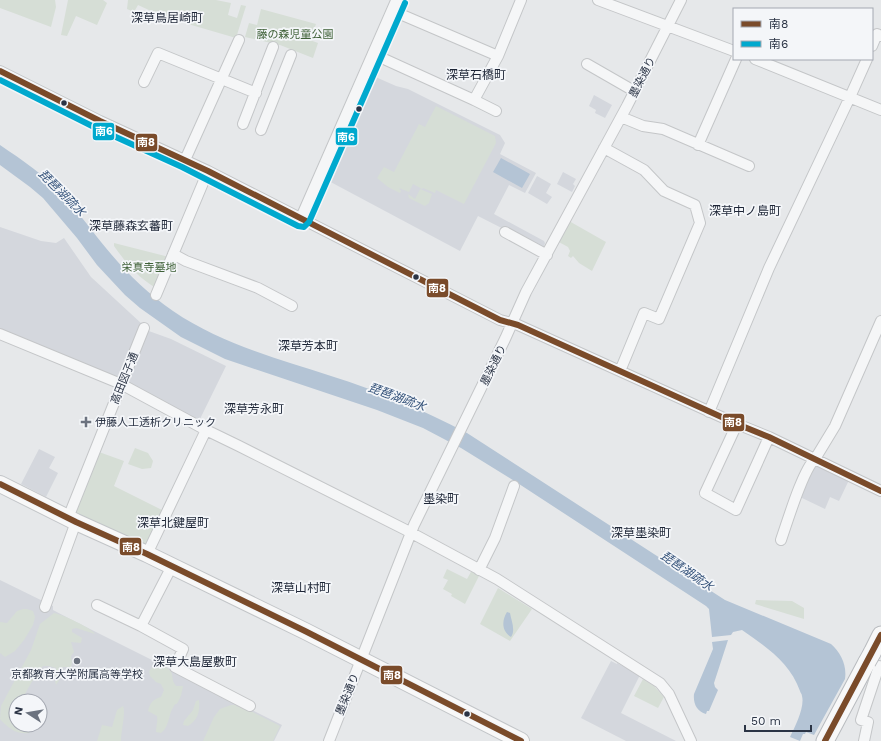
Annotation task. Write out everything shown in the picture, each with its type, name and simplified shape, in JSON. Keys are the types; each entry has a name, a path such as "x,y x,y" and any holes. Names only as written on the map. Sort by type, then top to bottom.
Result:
{"highway":[{"path":"825,741 873,660 881,636"}],"main road":[{"path":"0,484 72,520 172,566 521,741"}],"street":[{"path":"474,100 498,56 522,0"},
{"path":"598,0 664,23 733,51"},
{"name":"墨染通り","path":"329,741 411,533 526,292 621,117 664,23 681,0"},
{"path":"302,219 395,6 498,56"},
{"path":"873,44 877,34 881,36"},
{"path":"185,160 239,40"},
{"path":"243,124 273,48"},
{"path":"144,82 158,53 222,79 275,94"},
{"path":"373,54 496,111"},
{"path":"261,130 291,55"},
{"path":"698,144 736,60"},
{"path":"758,60 881,110"},
{"path":"709,412 769,268 867,60"},
{"path":"587,64 634,91"},
{"path":"0,72 100,121 208,171 500,320 518,325 709,412 769,437 881,491"},
{"path":"621,117 644,126 663,129 750,166"},
{"path":"604,148 644,170 664,190 695,205 700,223 659,319 644,313 620,371"},
{"path":"156,295 208,171"},
{"path":"505,232 547,255"},
{"path":"173,254 258,288 292,306"},
{"path":"781,540 804,477 811,462 815,459 834,426 881,322"},
{"name":"高田図子通","path":"45,607 72,520 144,328"},
{"path":"0,334 122,384 206,430 411,533 497,579 660,683 669,694 691,741"},
{"path":"737,424 705,493 736,510 769,437"},
{"path":"146,554 206,430"},
{"path":"479,570 495,538 514,486"},
{"path":"141,626 172,566"},
{"path":"96,605 141,626 183,649 175,667 250,706"},
{"path":"864,741 868,722 861,720 873,660"}],"shaded area":[{"path":"371,75 396,86 408,89 500,135 505,143 500,154 536,173 525,193 509,185 494,214 544,241 545,243 543,249 478,216 460,251 325,179"},
{"path":"594,95 612,105 605,118 595,113 596,110 589,106"},
{"path":"563,172 576,179 573,184 575,186 572,192 557,184"},
{"path":"537,176 551,184 546,193 552,197 547,204 528,193"},
{"path":"0,227 41,241 56,243 64,238 91,277 142,324 121,378 118,379 0,330"},
{"path":"146,330 171,339 226,366 199,421 127,385 126,378"},
{"path":"39,449 55,457 49,468 58,473 46,497 21,484"},
{"path":"815,464 849,480 839,501 830,497 825,509 800,497"},
{"name":"京都教育大学附属高等学校","path":"0,580 53,606 53,610 72,620 282,725 274,741 0,741"},
{"path":"611,661 640,675 621,713 676,741 626,741 581,718"}],"green space":[{"path":"0,0 55,0 56,7 51,27 0,8"},
{"path":"68,0 103,0 107,3 97,25 76,16 67,36 61,35"},
{"path":"128,0 216,0 231,3 228,15 237,18 241,5 246,6 236,38 164,17 138,5 134,12 127,9"},
{"name":"藤の森児童公園","path":"261,9 316,24 310,40 318,43 313,58 280,45 245,37 249,23 257,25"},
{"path":"436,106 495,136 496,143 464,204 436,190 435,193 423,188 422,189 413,184 409,192 399,188 401,191 400,193 388,187 377,178 384,167 394,172 419,124 425,127"},
{"path":"420,189 432,194 429,203 425,206 409,198 408,194 415,199"},
{"path":"569,221 606,242 592,271 579,263 573,256 571,258 568,256 570,251 568,247 557,241"},
{"name":"栄真寺墓地","path":"114,243 169,257 156,288 132,269 114,246"},
{"path":"135,448 148,453 153,461 151,468 142,469 128,464"},
{"path":"99,452 124,461 114,486 162,510 145,547 74,514"},
{"path":"447,569 467,579 472,570 480,574 465,604 451,596 452,594 443,589 448,580 443,578"},
{"path":"498,588 532,609 510,641 480,624"},
{"path":"756,600 792,601 804,608 804,619 755,604"},
{"path":"23,609 33,611 35,617 33,625 15,651 5,657 0,653 0,622 7,623 17,611"},
{"path":"54,613 88,628 95,634 76,628 72,629 72,632 82,638 81,643 71,642 74,652 71,656 71,667 63,667 61,677 56,685 56,668 43,666 34,678 26,693 8,693 8,726 0,719 1,706 31,650 40,624"},
{"path":"160,664 171,672 176,686 183,686 179,700 172,709 166,727 161,733 156,732 157,716 148,711 152,702 161,697 164,690 161,684 156,682 150,676 149,671 155,665"},
{"path":"643,679 654,686 664,697 658,708 634,696"},
{"path":"199,700 199,712 196,718 188,726 183,725 184,721 193,710 196,701"},
{"path":"231,705 236,705 237,707 239,705 280,726 273,741 203,741 214,717 220,709"},
{"path":"123,706 124,713 121,741 97,741 102,725 112,727 117,710"}],"water":[{"path":"0,145 33,168 56,188 117,261 143,288 191,323 210,333 250,349 366,388 417,409 467,433 725,600 831,644 838,651 844,664 845,679 814,735 806,732 803,734 800,741 790,737 801,711 803,701 802,695 790,671 768,649 742,630 733,632 731,635 712,637 709,609 706,606 516,482 461,448 423,428 377,410 225,359 181,337 140,308 125,295 97,265 77,238 43,198 0,165"},
{"path":"501,158 530,174 522,188 493,172"},
{"path":"507,612 510,613 513,625 511,637 505,632 503,625"},
{"path":"728,640 714,683 718,690 709,711 707,711 706,714 696,707 694,694 713,649 712,642"}],"transit line":[{"name":"南6","path":"0,80 96,128 182,167 298,226 304,227 309,222 405,3"},
{"name":"南8","path":"0,71 100,121 208,171 500,320 518,325 769,437 881,491"},
{"name":"南8","path":"0,484 76,522 147,554 305,631 521,741"},
{"name":"南8","path":"825,741 881,635"}],"place":[{"name":"伊藤人工透析クリニック","path":"86,422"},
{"name":"京都教育大学附属高等学校","path":"77,661"}],"district":[{"name":"深草鳥居崎町","path":"167,18"},
{"name":"深草石橋町","path":"476,75"},
{"name":"深草中ノ島町","path":"745,211"},
{"name":"深草藤森玄蕃町","path":"131,226"},
{"name":"深草芳本町","path":"308,346"},
{"name":"深草芳永町","path":"254,409"},
{"name":"墨染町","path":"441,499"},
{"name":"深草北鍵屋町","path":"173,523"},
{"name":"深草墨染町","path":"641,533"},
{"name":"深草山村町","path":"301,588"},
{"name":"深草大島屋敷町","path":"195,662"}],"water label":[{"name":"琵琶湖疏水","path":"62,193"},
{"name":"琵琶湖疏水","path":"397,397"},
{"name":"琵琶湖疏水","path":"687,571"}]}
